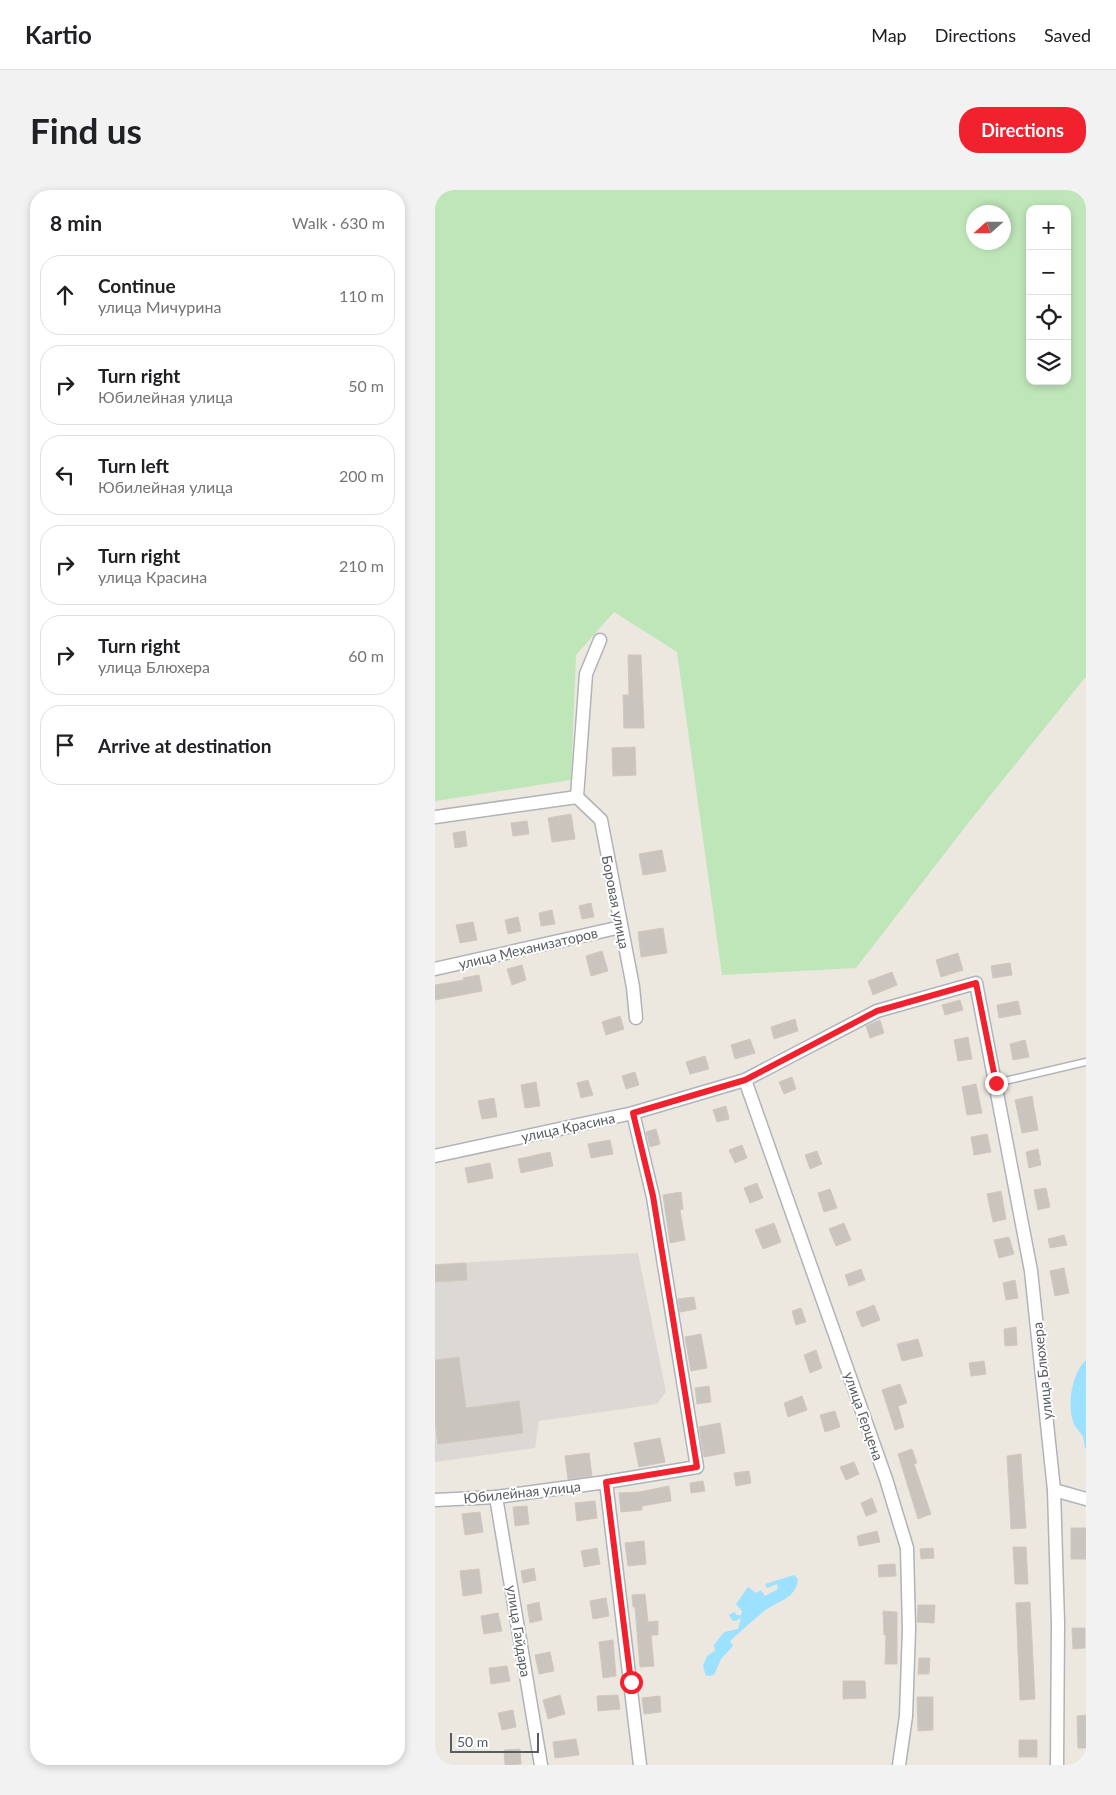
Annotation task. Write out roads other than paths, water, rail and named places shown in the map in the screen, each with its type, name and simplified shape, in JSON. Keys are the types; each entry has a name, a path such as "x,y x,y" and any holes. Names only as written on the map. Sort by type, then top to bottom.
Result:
{"street":[{"path":"435,818 577,797 586,674 600,640"},
{"name":"Боровая улица","path":"577,797 601,820 633,987 636,1018"},
{"name":"улица Механизаторов","path":"435,969 621,927"},
{"name":"улица Красина","path":"435,1156 633,1113 745,1080 877,1011 976,983"},
{"name":"улица Блюхера","path":"976,983 1031,1271 1054,1490 1058,1623 1057,1765"},
{"name":"улица Герцена","path":"745,1080 886,1479 907,1548 909,1629 906,1716 899,1765"},
{"name":"Юбилейная улица","path":"435,1500 496,1497 697,1467 653,1196 633,1113"},
{"path":"606,1482 640,1765"},
{"path":"1054,1490 1086,1499"},
{"name":"улица Гайдара","path":"496,1497 541,1765"}],"lane":[{"path":"996,1083 1086,1062"}],"water":[{"path":"1086,1360 1086,1449 1083,1437 1074,1424 1071,1400 1077,1373"},
{"path":"794,1575 798,1579 794,1591 785,1599 768,1608 730,1641 733,1646 721,1659 714,1675 706,1676 703,1666 707,1656 715,1651 714,1645 724,1632 738,1629 741,1618 735,1621 729,1615 734,1612 737,1615 741,1615 742,1611 736,1604 748,1587 756,1593 761,1590 765,1596 778,1589 777,1584 767,1588 765,1584"}]}
